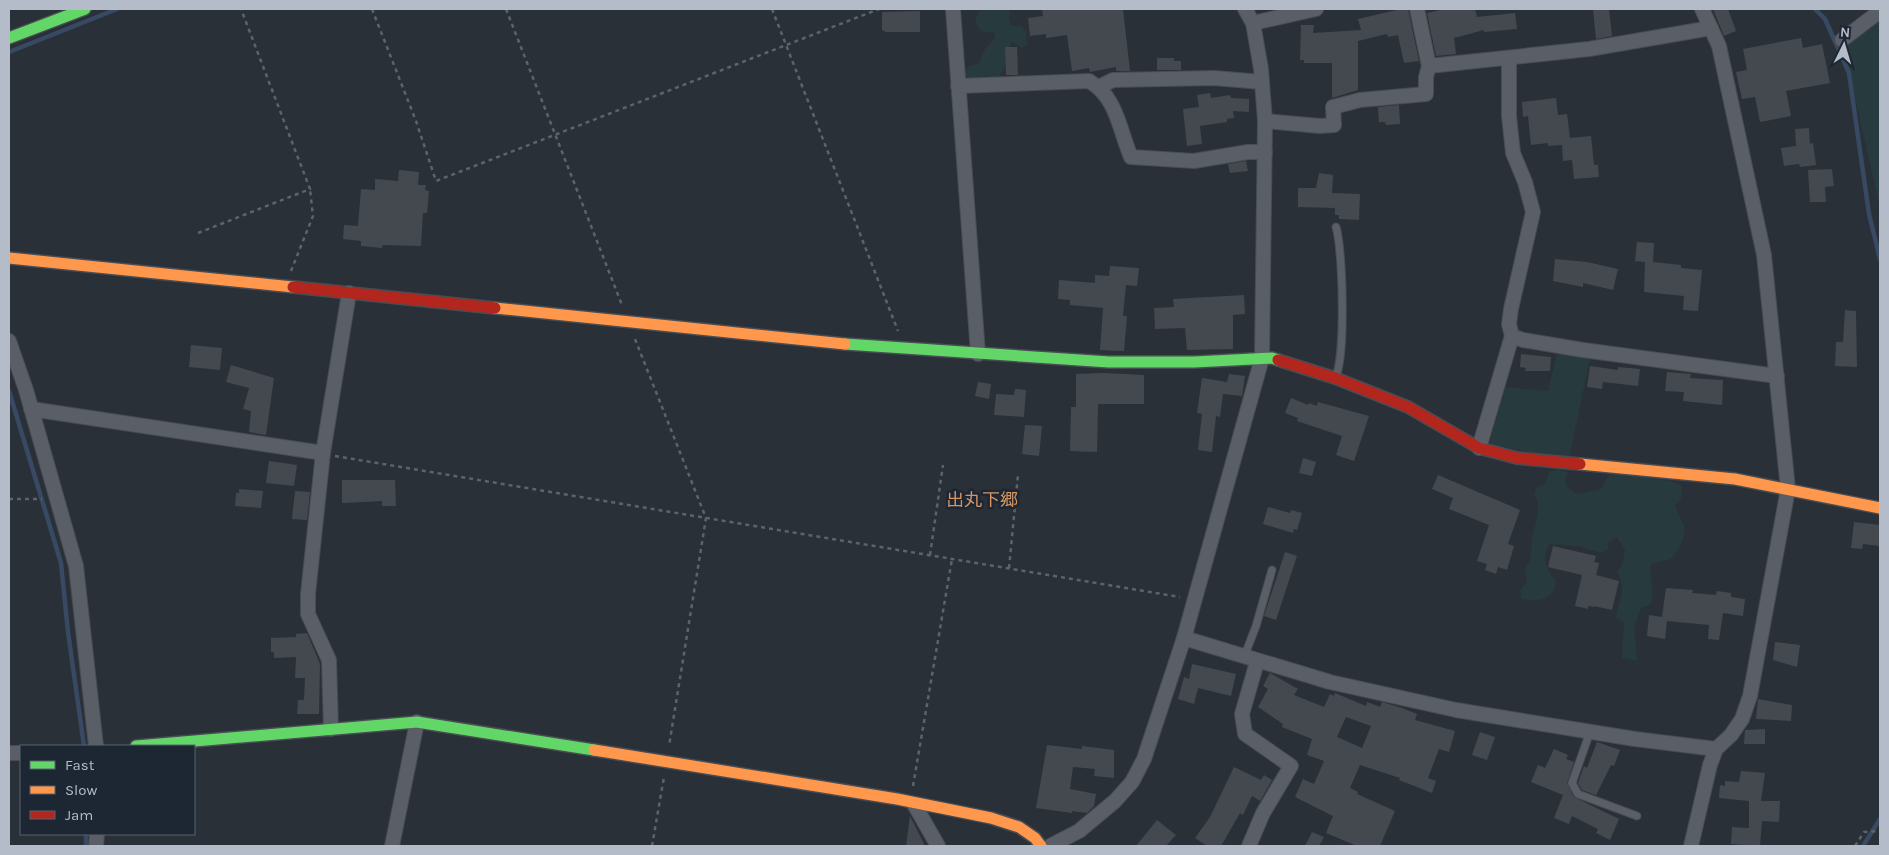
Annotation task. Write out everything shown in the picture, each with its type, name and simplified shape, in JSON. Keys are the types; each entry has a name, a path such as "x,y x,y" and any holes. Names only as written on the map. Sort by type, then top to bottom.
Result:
{"street":[{"path":"9,38 84,9"},
{"path":"953,9 978,354"},
{"path":"1050,846 1079,831 1115,802 1132,782 1144,759 1184,638 1262,358 1265,121 1262,82 1253,23 1245,9"},
{"path":"1253,23 1316,9"},
{"path":"1265,121 1320,126 1334,125 1333,106 1360,100 1426,94 1426,77 1429,66 1416,9"},
{"path":"1692,846 1710,765 1716,749 1731,735 1742,719 1750,696 1788,489 1764,254 1719,46 1702,9"},
{"path":"1842,40 1880,11"},
{"path":"1429,66 1589,49 1710,28"},
{"path":"1479,448 1512,336 1510,324 1511,308 1533,212 1525,182 1513,153 1509,116 1509,58"},
{"path":"1099,87 1113,80 1214,78 1262,82"},
{"path":"958,86 1089,82 1099,87 1113,105 1131,157 1194,160 1248,152 1265,152"},
{"path":"9,258 978,354 1109,362 1194,362 1272,358 1335,378 1408,407 1479,448 1517,458 1735,479 1880,508"},
{"path":"331,730 329,660 308,614 308,604 323,453 349,293"},
{"path":"1512,336 1523,340 1583,350 1777,376"},
{"path":"9,341 32,409 76,566 96,745"},
{"path":"32,409 323,453"},
{"path":"1184,638 1257,662 1330,682 1456,710 1590,732 1716,749"},
{"path":"1249,846 1263,813 1292,766 1245,734 1242,714 1257,662"},
{"path":"392,846 417,722"},
{"path":"148,745 417,722 666,762 991,818 1019,827 1035,838 1041,846"},
{"path":"912,804 938,846"}],"lane":[{"path":"1335,378 1340,363 1341,300 1340,256 1336,227"},
{"path":"1244,657 1256,626 1272,570"},
{"path":"1590,732 1572,787 1578,794 1637,816"}],"path":[{"path":"241,9 310,189 313,216 285,286"},
{"path":"372,9 416,121 436,180 879,9"},
{"path":"506,9 706,518 652,846"},
{"path":"772,9 904,348"},
{"path":"198,233 310,189"},
{"path":"323,453 1173,596 1193,603"},
{"path":"930,555 943,465"},
{"path":"1009,568 1018,475"},
{"path":"9,499 58,499"},
{"path":"912,804 952,559"},
{"path":"1855,846 1864,832 1880,832"}],"green space":[{"path":"980,9 1010,9 1009,20 1012,26 1022,26 1026,31 1027,45 1022,48 1011,41 1008,59 997,81 961,83 968,67 979,63 985,49 995,38 995,33 980,31 975,20"},
{"path":"1880,18 1880,208 1843,44"},
{"path":"1557,354 1590,358 1569,459 1489,445 1505,387 1548,391"},
{"path":"1558,469 1568,473 1565,480 1567,487 1577,494 1601,489 1611,471 1672,481 1682,486 1681,499 1675,505 1684,529 1683,538 1671,559 1651,564 1650,574 1653,593 1651,604 1641,608 1634,627 1637,661 1622,658 1624,622 1616,618 1622,585 1617,572 1622,565 1625,550 1617,537 1608,542 1608,550 1601,553 1578,546 1549,544 1545,559 1549,572 1556,581 1552,593 1539,600 1522,599 1520,591 1527,581 1525,568 1530,561 1532,538 1538,514 1538,501 1534,495 1536,488 1545,484 1549,472"}],"building":[{"path":"1042,9 1123,9 1130,71 1116,71 1116,67 1090,72 1089,68 1072,71 1067,35 1046,38 1046,34 1030,36 1028,18 1043,16"},
{"path":"1408,9 1419,61 1404,63 1398,35 1388,37 1387,34 1358,41 1358,90 1332,98 1332,63 1304,63 1304,60 1300,60 1301,25 1314,25 1313,33 1361,30 1358,19"},
{"path":"1445,9 1475,9 1477,17 1515,13 1517,29 1484,32 1484,30 1454,38 1456,54 1436,56 1427,13"},
{"path":"1593,9 1609,9 1612,36 1596,39"},
{"path":"1713,9 1728,9 1736,31 1724,36"},
{"path":"920,11 920,32 886,32 882,30 882,12"},
{"path":"1801,38 1803,48 1822,44 1830,83 1786,91 1791,116 1760,122 1755,97 1742,99 1736,72 1747,70 1743,49"},
{"path":"1005,47 1017,47 1018,75 1006,75"},
{"path":"1157,58 1174,58 1174,61 1181,61 1181,70 1157,70"},
{"path":"1210,93 1211,98 1230,95 1231,98 1249,99 1249,112 1233,111 1234,118 1227,119 1227,122 1200,126 1202,144 1187,146 1183,109 1199,107 1197,95"},
{"path":"1556,98 1558,115 1567,114 1570,138 1591,136 1594,165 1598,165 1599,177 1574,179 1572,160 1563,161 1562,145 1548,146 1548,143 1531,145 1528,116 1523,117 1522,102"},
{"path":"1399,105 1400,124 1386,125 1385,122 1379,122 1378,107"},
{"path":"1809,128 1810,144 1813,143 1816,165 1800,167 1799,164 1784,166 1781,148 1796,146 1795,129"},
{"path":"1246,161 1248,171 1230,173 1228,164"},
{"path":"1832,169 1834,186 1825,187 1826,202 1810,202 1808,170"},
{"path":"399,170 419,172 418,185 426,185 425,190 429,191 427,213 423,213 421,246 383,245 382,248 361,246 361,241 343,239 344,225 358,226 361,189 375,190 375,179 398,181"},
{"path":"1319,173 1333,175 1332,193 1360,194 1359,220 1339,219 1339,215 1335,215 1335,208 1298,207 1298,188 1316,188"},
{"path":"1637,242 1654,243 1653,262 1681,265 1681,268 1702,270 1698,311 1683,310 1684,296 1644,292 1645,262 1635,261"},
{"path":"1555,259 1587,262 1618,269 1613,290 1583,283 1583,287 1553,281"},
{"path":"1110,266 1139,268 1137,286 1126,285 1123,316 1127,316 1124,351 1100,350 1103,308 1070,305 1070,300 1058,299 1059,280 1095,283 1095,275 1109,276"},
{"path":"1244,295 1245,314 1233,315 1233,349 1187,350 1185,328 1155,329 1154,308 1174,307 1173,299"},
{"path":"1845,310 1856,311 1857,367 1835,366 1836,342 1843,342"},
{"path":"191,345 222,348 220,370 189,367"},
{"path":"1521,354 1551,357 1550,371 1525,371 1526,368 1520,367"},
{"path":"231,365 274,378 266,435 249,432 251,411 243,409 249,388 226,382"},
{"path":"1590,366 1618,370 1618,367 1640,369 1638,386 1603,382 1602,389 1587,387"},
{"path":"1667,372 1691,374 1690,378 1723,380 1722,405 1683,401 1684,392 1665,391"},
{"path":"1076,374 1144,375 1144,404 1098,404 1097,452 1070,451 1071,407 1076,407"},
{"path":"1229,374 1245,376 1242,396 1223,394 1220,417 1216,416 1212,452 1198,450 1202,414 1197,413 1202,378 1227,382"},
{"path":"978,382 991,384 989,399 975,396"},
{"path":"1015,389 1026,390 1024,417 994,415 996,394 1014,395"},
{"path":"1291,398 1308,405 1309,403 1317,406 1318,402 1369,416 1354,461 1336,455 1342,436 1297,421 1298,418 1285,413"},
{"path":"1025,425 1042,426 1039,456 1022,454"},
{"path":"1303,458 1316,462 1312,476 1299,473"},
{"path":"269,461 297,465 294,486 266,483"},
{"path":"1438,475 1520,510 1508,544 1514,546 1507,570 1498,567 1496,574 1485,570 1487,564 1477,561 1489,525 1449,509 1453,498 1432,489"},
{"path":"342,480 395,480 396,506 382,506 382,501 342,503"},
{"path":"239,489 263,491 261,508 235,506 236,493 239,493"},
{"path":"295,491 310,492 307,520 292,519"},
{"path":"1268,507 1290,513 1291,510 1302,513 1297,530 1294,529 1293,533 1263,524"},
{"path":"1854,522 1880,525 1880,546 1863,544 1862,549 1851,548"},
{"path":"1553,546 1596,556 1594,562 1599,563 1596,575 1619,581 1612,610 1594,606 1588,606 1588,609 1575,606 1582,575 1548,567"},
{"path":"1285,552 1297,556 1276,620 1264,616"},
{"path":"1666,588 1693,590 1692,593 1716,595 1717,591 1731,593 1731,597 1745,599 1743,616 1723,613 1719,640 1708,639 1709,625 1667,621 1665,639 1647,636 1649,615 1662,617"},
{"path":"307,633 320,664 319,714 297,714 298,700 304,700 305,678 295,678 296,657 274,658 274,652 271,652 271,638 296,637 296,634"},
{"path":"1775,642 1800,645 1797,667 1773,660"},
{"path":"1192,664 1236,674 1231,696 1198,688 1194,704 1178,699 1184,677 1189,679"},
{"path":"1270,673 1298,689 1294,695 1324,707 1330,694 1334,696 1335,693 1366,706 1367,702 1380,707 1382,702 1402,708 1417,714 1415,720 1455,731 1449,752 1439,749 1428,778 1436,781 1432,793 1399,780 1400,778 1360,765 1350,788 1358,792 1357,794 1395,811 1380,846 1357,846 1326,833 1333,816 1295,797 1303,779 1314,784 1324,761 1307,755 1312,739 1282,727 1283,724 1258,707 1268,689 1263,686","holes":["1346,717 1371,726 1362,748 1337,737"]},
{"path":"1758,699 1792,705 1791,721 1756,719"},
{"path":"1765,729 1765,744 1744,744 1745,730"},
{"path":"1480,732 1495,737 1487,760 1472,755"},
{"path":"1597,742 1620,750 1614,766 1611,765 1596,795 1582,790 1578,783 1584,766 1587,768"},
{"path":"1047,745 1082,749 1082,746 1114,750 1114,778 1094,776 1095,769 1073,767 1070,789 1096,794 1094,806 1087,813 1036,808"},
{"path":"1554,749 1568,755 1566,759 1574,762 1567,783 1574,797 1619,819 1610,840 1596,833 1598,829 1572,816 1569,824 1554,818 1563,795 1531,782 1538,765 1545,768"},
{"path":"1234,767 1261,780 1264,775 1272,780 1260,801 1252,796 1243,815 1240,813 1221,846 1207,846 1195,838 1210,817"},
{"path":"1741,771 1765,773 1761,801 1780,801 1779,822 1762,821 1760,846 1731,844 1732,827 1749,828 1749,801 1719,798 1720,785 1725,786 1725,781 1739,782"},
{"path":"910,816 925,846 906,846"},
{"path":"1157,820 1176,835 1166,846 1136,846"},
{"path":"1312,832 1324,837 1319,846 1305,846"}],"waterway":[{"path":"9,52 117,9"},
{"path":"1815,9 1825,19 1849,73 1869,214 1880,259"},
{"path":"9,391 61,563 68,632 84,745"},
{"path":"1863,846 1880,819"},
{"path":"86,835 86,846"}],"traffic: fast":[{"path":"9,38 85,9"},
{"path":"845,344 1109,362 1194,362 1272,358 1278,360"},
{"path":"148,745 417,722 594,750"}],"traffic: slow":[{"path":"9,258 293,287"},
{"path":"495,308 845,344"},
{"path":"1580,464 1735,479 1880,508"},
{"path":"594,750 897,799 991,818 1019,827 1035,838 1041,846"}],"traffic: jam":[{"path":"293,287 495,308"},
{"path":"1278,360 1335,378 1408,407 1479,448 1517,458 1580,464"}],"district":[{"name":"出丸下郷","path":"982,500"}]}
